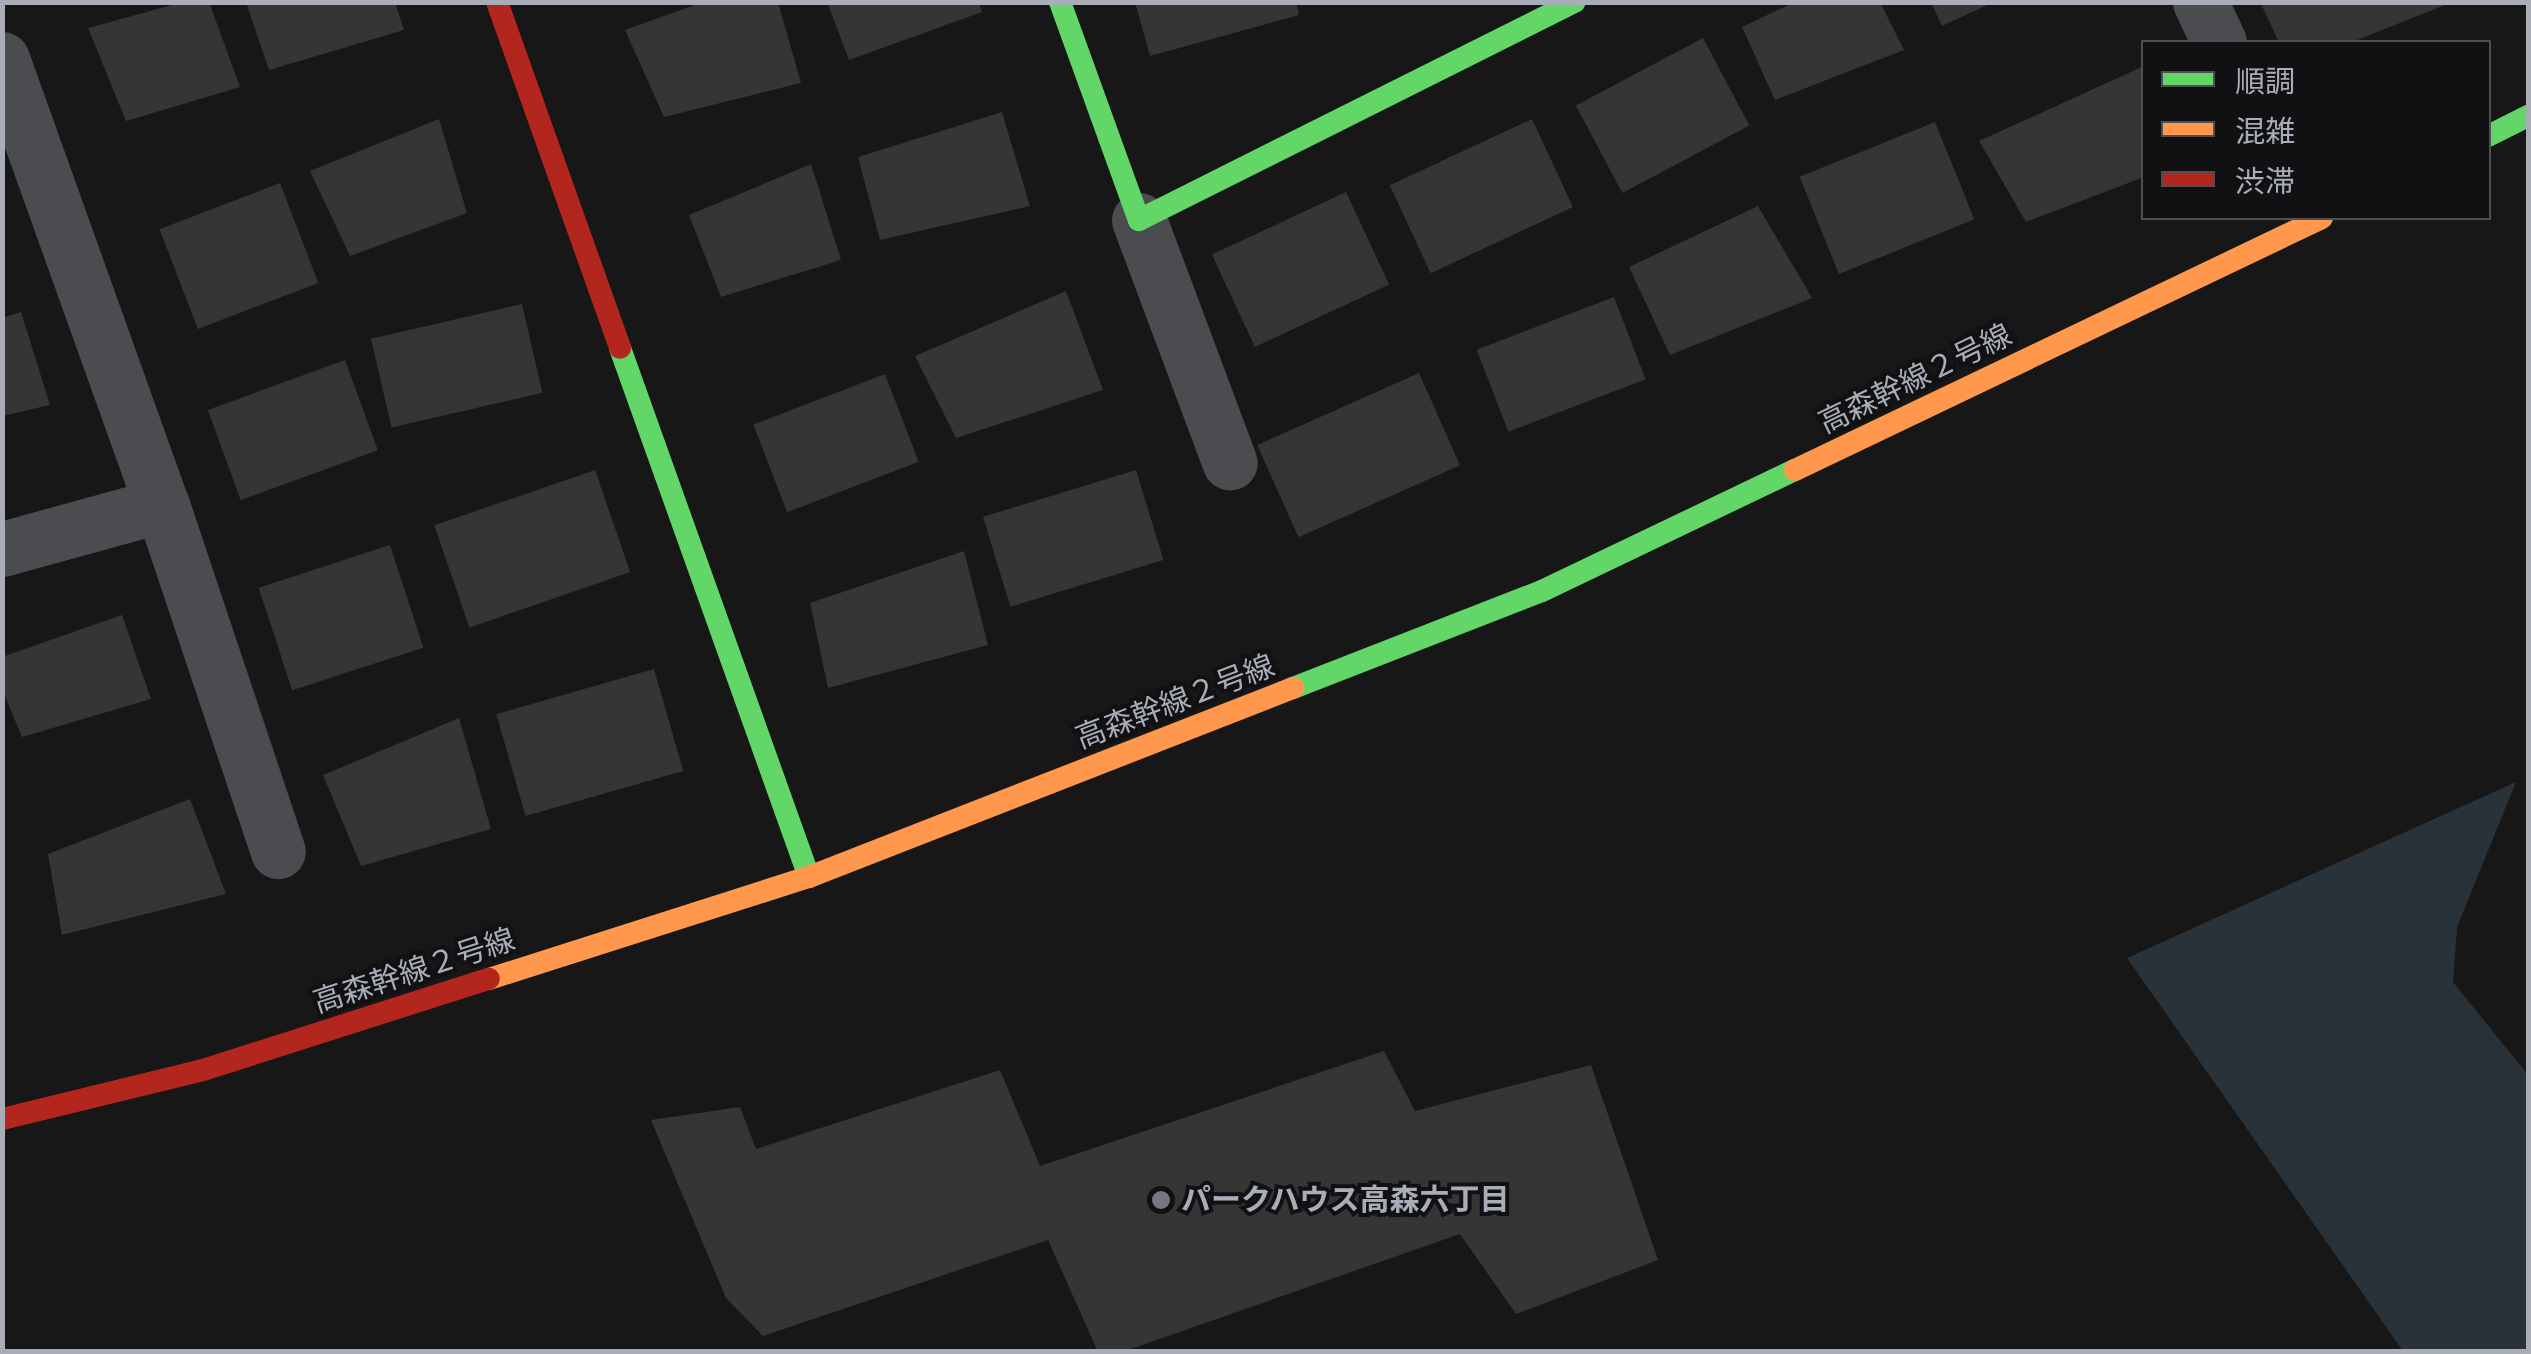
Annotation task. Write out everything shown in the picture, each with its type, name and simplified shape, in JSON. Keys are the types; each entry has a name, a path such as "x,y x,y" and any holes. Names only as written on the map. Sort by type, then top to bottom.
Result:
{"street":[{"path":"497,2 809,876"},
{"path":"1060,2 1230,463"},
{"path":"1140,220 1574,2"},
{"path":"2200,2 2218,40"},
{"path":"2,59 162,505 278,851"},
{"path":"2491,134 2528,116"},
{"name":"高森幹線２号線","path":"2,1119 202,1070 809,876 1542,591 2311,220"},
{"path":"2,549 162,505"}],"shaded area":[{"path":"2516,782 2457,927 2453,982 2528,1075 2528,1351 2403,1351 2127,958"}],"building":[{"path":"183,2 209,2 240,87 126,121 88,28"},
{"path":"246,2 395,2 404,30 269,70"},
{"path":"703,2 778,2 801,83 664,117 625,30"},
{"path":"827,2 979,2 982,12 849,60"},
{"path":"1135,2 1296,2 1299,15 1150,56"},
{"path":"1795,2 1880,2 1904,50 1775,100 1742,27"},
{"path":"1931,2 1994,2 1942,26"},
{"path":"2260,2 2450,2 2357,40 2278,40"},
{"path":"1703,38 1749,125 1622,193 1576,106"},
{"path":"2141,67 2141,178 2026,222 1979,141"},
{"path":"1002,112 1030,206 880,240 858,157"},
{"path":"439,119 467,213 350,256 310,171"},
{"path":"1532,119 1573,207 1431,273 1390,185"},
{"path":"1935,122 1974,219 1839,274 1800,177"},
{"path":"811,164 841,260 721,297 689,215"},
{"path":"280,183 318,283 198,329 160,229"},
{"path":"1346,192 1389,284 1255,347 1212,255"},
{"path":"1758,206 1812,298 1670,355 1629,267"},
{"path":"1066,291 1103,390 956,438 915,356"},
{"path":"1614,297 1646,379 1508,432 1477,350"},
{"path":"522,304 542,393 391,428 371,339"},
{"path":"21,312 50,405 2,416 2,318"},
{"path":"345,360 378,450 241,500 208,410"},
{"path":"1419,373 1460,465 1298,537 1257,445"},
{"path":"885,374 919,462 787,512 753,425"},
{"path":"595,470 630,572 469,627 434,525"},
{"path":"1136,470 1163,560 1010,607 983,517"},
{"path":"390,545 423,648 292,690 259,588"},
{"path":"964,551 988,645 828,688 810,603"},
{"path":"122,615 151,699 22,737 2,689 2,657"},
{"path":"654,669 683,771 526,816 496,714"},
{"path":"459,718 491,829 361,866 323,775"},
{"path":"190,799 226,894 62,935 48,854"},
{"name":"パークハウス高森六丁目","path":"1384,1051 1415,1111 1591,1065 1658,1260 1516,1314 1460,1234 1122,1352 1098,1352 1048,1240 763,1336 726,1298 651,1120 740,1107 756,1149 1000,1070 1040,1166"}],"traffic: fast":[{"path":"1060,2 1139,220 1575,2"},
{"path":"2491,134 2528,116"},
{"path":"620,348 809,877"},
{"path":"1293,688 1542,591 1795,470"}],"traffic: slow":[{"path":"1795,470 2318,220"},
{"path":"489,979 809,877 1293,688"}],"traffic: jam":[{"path":"497,2 620,348"},
{"path":"2,1119 203,1070 489,979"}],"place":[{"name":"パークハウス高森六丁目","path":"1161,1200"}]}
